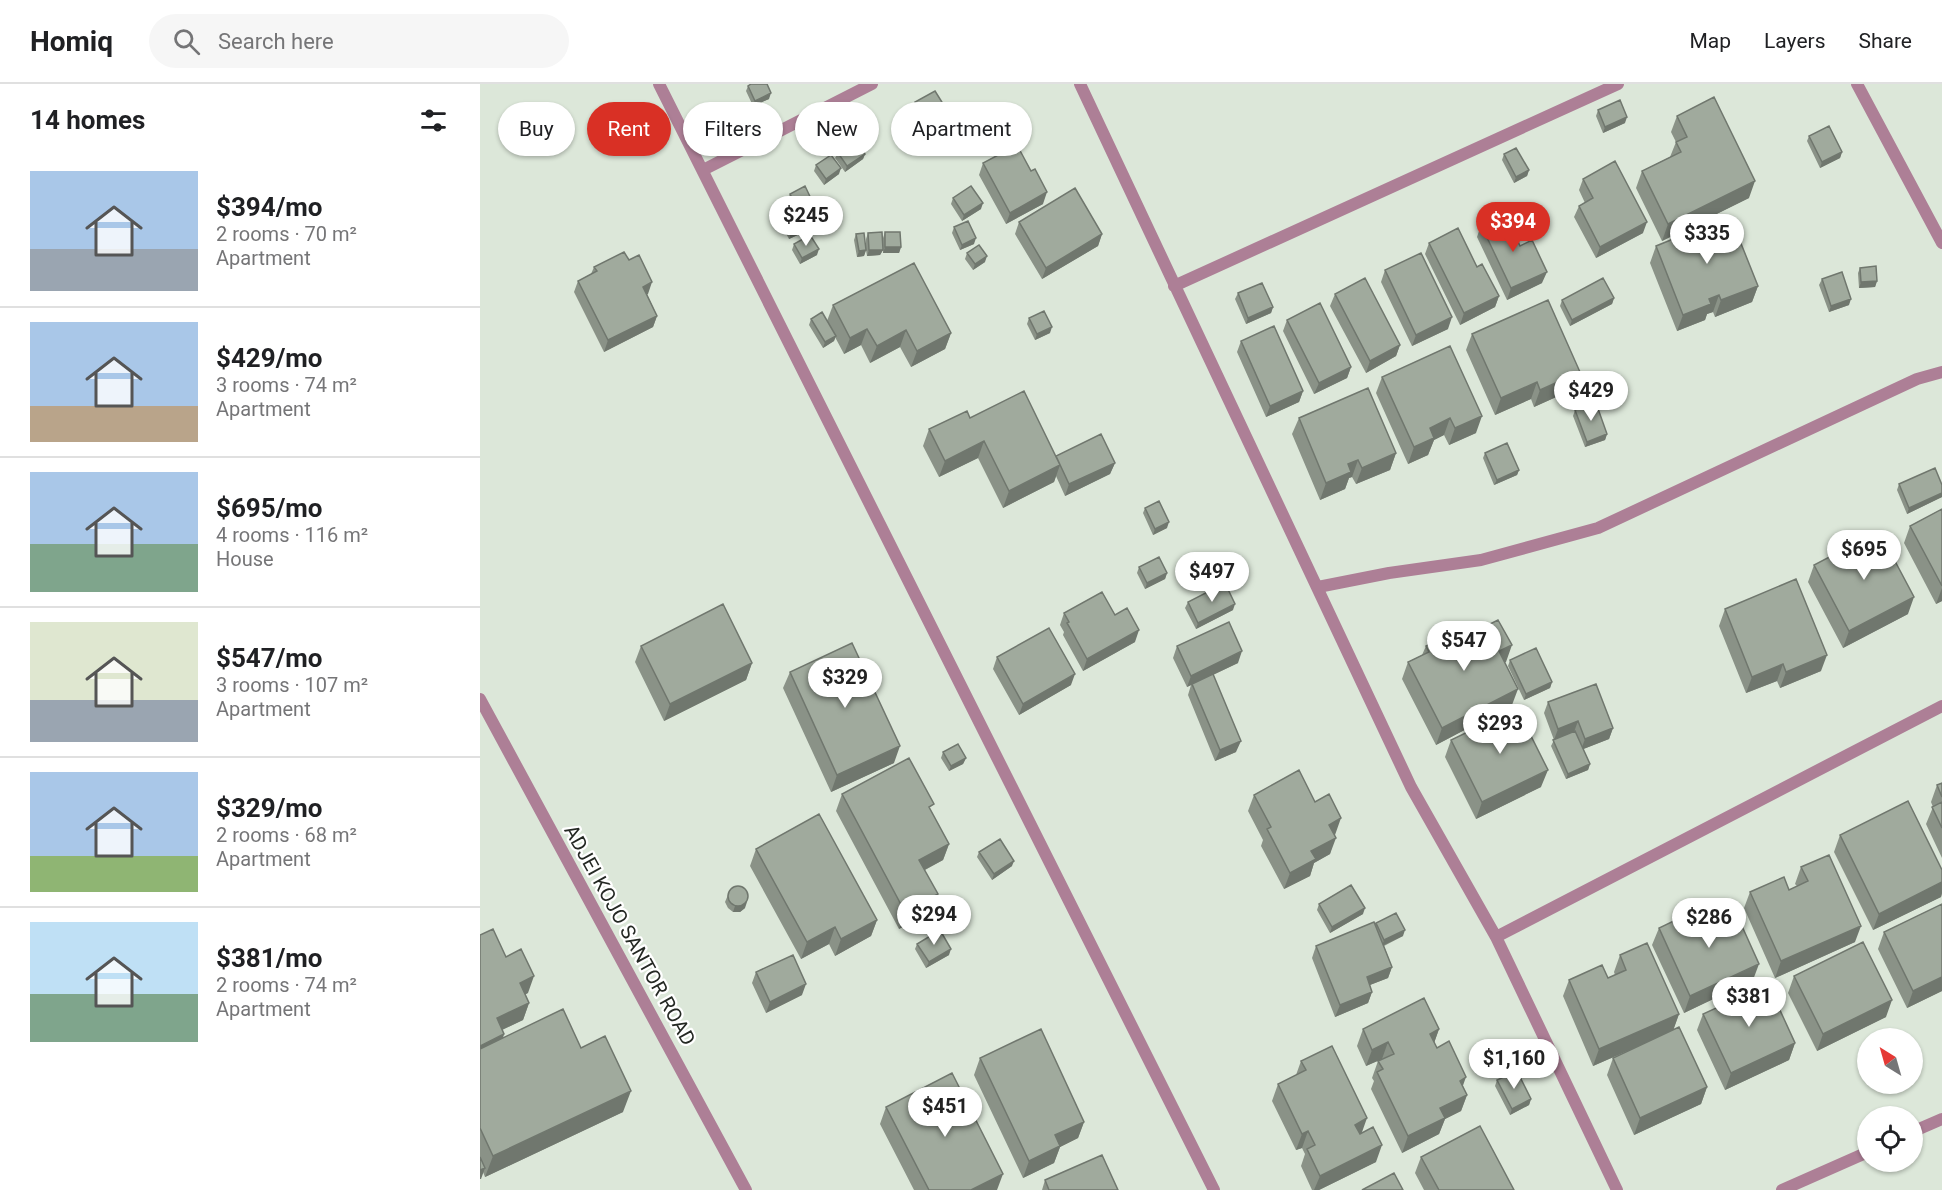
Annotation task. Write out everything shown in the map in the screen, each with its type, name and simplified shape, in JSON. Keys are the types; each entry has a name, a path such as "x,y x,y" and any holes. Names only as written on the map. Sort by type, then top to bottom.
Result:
{"street":[{"path":"660,84 1214,1190"},
{"path":"703,170 872,84"},
{"path":"1080,84 1411,787 1496,937 1617,1190"},
{"path":"1174,286 1618,84"},
{"path":"1857,84 1942,243"},
{"path":"1318,587 1389,573 1481,560 1598,528 1907,384 1942,372"},
{"name":"ADJEI KOJO SANTOR ROAD","path":"480,699 746,1190"},
{"path":"1496,937 1942,706"},
{"path":"1923,1127 1942,1119"},
{"path":"1782,1190 1857,1157"}],"building":[{"path":"767,84 771,93 755,101 748,86"},
{"path":"935,91 942,102 915,102"},
{"path":"1714,97 1755,181 1668,224 1642,171 1681,152 1676,142 1687,137 1677,116"},
{"path":"1620,100 1627,117 1605,127 1598,110"},
{"path":"1829,126 1842,152 1822,162 1809,136"},
{"path":"1516,148 1529,170 1516,177 1504,154"},
{"path":"832,156 841,168 826,179 816,165"},
{"path":"840,156 862,156 847,166"},
{"path":"996,156 1023,156 1031,171 1035,169 1047,192 1010,213 983,163"},
{"path":"1615,161 1647,222 1600,247 1579,206 1593,198 1583,179"},
{"path":"805,186 814,205 800,213 790,194"},
{"path":"971,186 983,203 964,215 953,198"},
{"path":"1075,188 1102,234 1046,268 1019,222"},
{"path":"797,214 804,227 791,233 785,220"},
{"path":"1506,214 1520,246 1532,240 1547,272 1511,288 1481,225"},
{"path":"1730,216 1758,286 1721,300 1719,295 1709,299 1711,304 1683,315 1656,246"},
{"path":"968,221 976,238 962,245 954,227"},
{"path":"1458,228 1477,267 1482,264 1499,296 1464,313 1429,243"},
{"path":"882,232 883,250 869,250 868,233"},
{"path":"885,232 900,232 901,247 885,247"},
{"path":"864,233 866,250 859,251 856,234"},
{"path":"810,235 819,249 802,258 794,244"},
{"path":"979,245 987,256 975,264 967,253"},
{"path":"624,252 629,260 639,255 652,282 643,287 657,316 608,340 578,281 597,271 594,267"},
{"path":"1421,253 1452,317 1416,335 1385,270"},
{"path":"914,263 951,333 917,351 906,330 877,346 867,329 850,338 833,305"},
{"path":"1876,266 1877,281 1861,282 1860,268"},
{"path":"1842,272 1851,299 1831,306 1822,279"},
{"path":"1365,278 1400,345 1370,361 1335,294"},
{"path":"1603,278 1614,298 1572,320 1562,300"},
{"path":"1262,283 1273,307 1248,318 1238,293"},
{"path":"1548,300 1580,372 1540,390 1537,382 1501,398 1472,334"},
{"path":"1320,303 1351,367 1319,383 1287,320"},
{"path":"1044,311 1052,327 1037,334 1029,318"},
{"path":"822,312 836,336 825,342 811,319"},
{"path":"1274,326 1303,391 1270,406 1241,341"},
{"path":"1450,346 1482,416 1455,428 1450,418 1430,428 1434,438 1414,447 1382,377"},
{"path":"1368,388 1396,453 1362,468 1358,460 1348,464 1351,472 1326,483 1299,418"},
{"path":"1024,391 1060,465 1009,491 984,441 945,461 929,429 967,411 970,418"},
{"path":"1596,403 1607,434 1587,442 1575,410"},
{"path":"1101,434 1115,463 1069,484 1056,456"},
{"path":"1507,443 1519,470 1497,480 1485,453"},
{"path":"1935,468 1942,485 1942,493 1909,508 1899,484"},
{"path":"1159,501 1169,522 1155,529 1145,508"},
{"path":"1942,509 1942,586 1910,526"},
{"path":"1879,531 1914,597 1849,631 1814,565"},
{"path":"1159,557 1167,573 1147,583 1139,567"},
{"path":"1796,579 1827,655 1786,672 1783,664 1752,677 1725,609"},
{"path":"1225,583 1235,604 1198,623 1188,602"},
{"path":"1102,592 1115,615 1127,608 1139,630 1087,659 1064,613"},
{"path":"723,604 752,663 670,704 641,646"},
{"path":"1498,620 1512,645 1499,651 1518,689 1442,728 1408,662 1429,652 1426,646 1460,628 1464,637"},
{"path":"1229,622 1242,651 1191,676 1177,646"},
{"path":"1049,628 1075,674 1023,704 997,657"},
{"path":"852,643 900,746 837,775 790,672"},
{"path":"1536,648 1552,682 1526,694 1510,660"},
{"path":"1213,674 1241,741 1220,750 1192,684"},
{"path":"1596,684 1613,728 1585,739 1578,721 1558,729 1548,702"},
{"path":"1517,708 1548,770 1482,802 1451,740"},
{"path":"1575,731 1590,764 1568,774 1553,740"},
{"path":"958,744 966,758 951,766 943,752"},
{"path":"909,758 934,804 929,807 949,844 919,860 938,894 905,912 842,794"},
{"path":"1299,770 1315,802 1329,794 1341,818 1329,825 1336,838 1311,851 1316,859 1290,873 1267,829 1271,827 1254,795"},
{"path":"1942,783 1942,797 1937,785"},
{"path":"1908,801 1942,870 1942,882 1879,914 1840,835"},
{"path":"1942,802 1942,828 1932,807"},
{"path":"819,814 877,920 841,939 835,927 807,942 756,849"},
{"path":"1000,839 1014,861 994,874 979,852"},
{"path":"1829,855 1861,926 1781,961 1750,892 1784,877 1789,890 1808,881 1801,867"},
{"path":"1351,885 1365,908 1332,927 1319,904"},
{"path":"734,886 742,886 748,892 748,900 742,906 734,906 728,900 728,892"},
{"path":"1732,904 1759,964 1690,996 1659,928 1684,916 1688,925"},
{"path":"1942,904 1942,977 1913,991 1884,932"},
{"path":"1396,913 1405,930 1384,940 1376,923"},
{"path":"1374,922 1392,967 1367,977 1372,992 1340,1005 1316,946"},
{"path":"493,929 506,957 521,949 534,976 520,983 529,1003 497,1018 504,1034 480,1046 480,935"},
{"path":"940,930 951,949 929,962 917,944"},
{"path":"1863,942 1892,1000 1823,1034 1794,976"},
{"path":"1647,943 1679,1014 1599,1049 1569,980 1602,965 1608,978 1626,970 1620,955"},
{"path":"793,955 806,984 770,1002 756,972"},
{"path":"1768,984 1795,1043 1731,1073 1703,1014"},
{"path":"1424,998 1439,1029 1430,1034 1437,1048 1449,1041 1466,1077 1460,1081 1467,1095 1440,1108 1445,1118 1408,1136 1377,1072 1383,1069 1378,1061 1394,1054 1388,1042 1372,1050 1363,1029"},
{"path":"563,1009 581,1048 605,1036 631,1091 493,1156 480,1128 480,1049"},
{"path":"1679,1027 1707,1087 1640,1118 1613,1058"},
{"path":"1041,1029 1084,1122 1055,1135 1060,1146 1029,1161 980,1058"},
{"path":"1332,1046 1367,1118 1355,1125 1360,1134 1373,1127 1382,1145 1320,1176 1307,1149 1315,1145 1308,1131 1302,1134 1278,1084 1306,1070 1301,1061"},
{"path":"1517,1071 1531,1099 1512,1109 1497,1080"},
{"path":"952,1073 1003,1174 971,1190 929,1190 886,1107"},
{"path":"1480,1126 1514,1190 1439,1190 1421,1157"},
{"path":"1102,1155 1118,1190 1049,1190 1045,1180"},
{"path":"480,1157 485,1168 480,1170"},
{"path":"1394,1173 1403,1190 1362,1190"}]}
